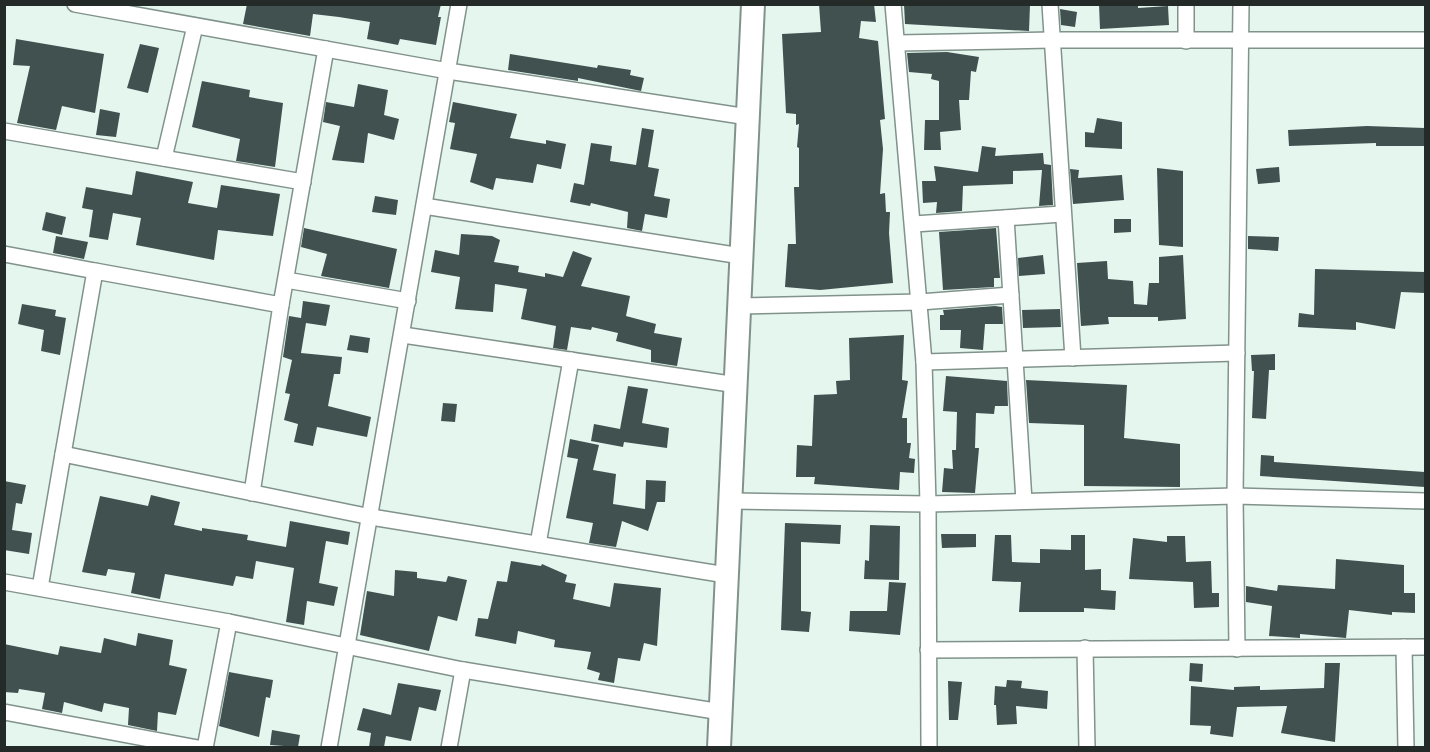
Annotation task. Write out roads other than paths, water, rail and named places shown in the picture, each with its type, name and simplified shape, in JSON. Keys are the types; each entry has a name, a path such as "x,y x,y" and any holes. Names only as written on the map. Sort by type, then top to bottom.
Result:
{"main road":[{"path":"719,747 753,4"}],"street":[{"path":"75,4 139,10 195,26 448,70 748,117"},
{"path":"329,747 403,335 459,4"},
{"path":"893,4 914,224 924,362 928,504 929,747"},
{"path":"1050,4 1073,358"},
{"path":"1186,4 1186,41"},
{"path":"1237,649 1235,496 1241,4"},
{"path":"164,158 195,26"},
{"path":"898,43 1052,40 1425,40"},
{"path":"252,493 285,280 327,49"},
{"path":"4,131 303,182"},
{"path":"424,206 741,256"},
{"path":"914,224 1062,214"},
{"path":"1006,218 1024,501"},
{"path":"4,254 281,305"},
{"path":"40,588 95,271"},
{"path":"285,280 408,301"},
{"path":"739,306 920,302 1011,295"},
{"path":"403,335 737,386"},
{"path":"924,362 1237,353"},
{"path":"538,544 571,360"},
{"path":"63,454 371,517 726,575"},
{"path":"731,501 928,504 1235,496 1425,501"},
{"path":"4,582 229,622 463,670 721,712"},
{"path":"205,747 229,622"},
{"path":"1404,647 1406,747"},
{"path":"928,650 1425,647"},
{"path":"1085,648 1087,747"},
{"path":"449,747 463,670"},
{"path":"4,712 198,747"}]}
